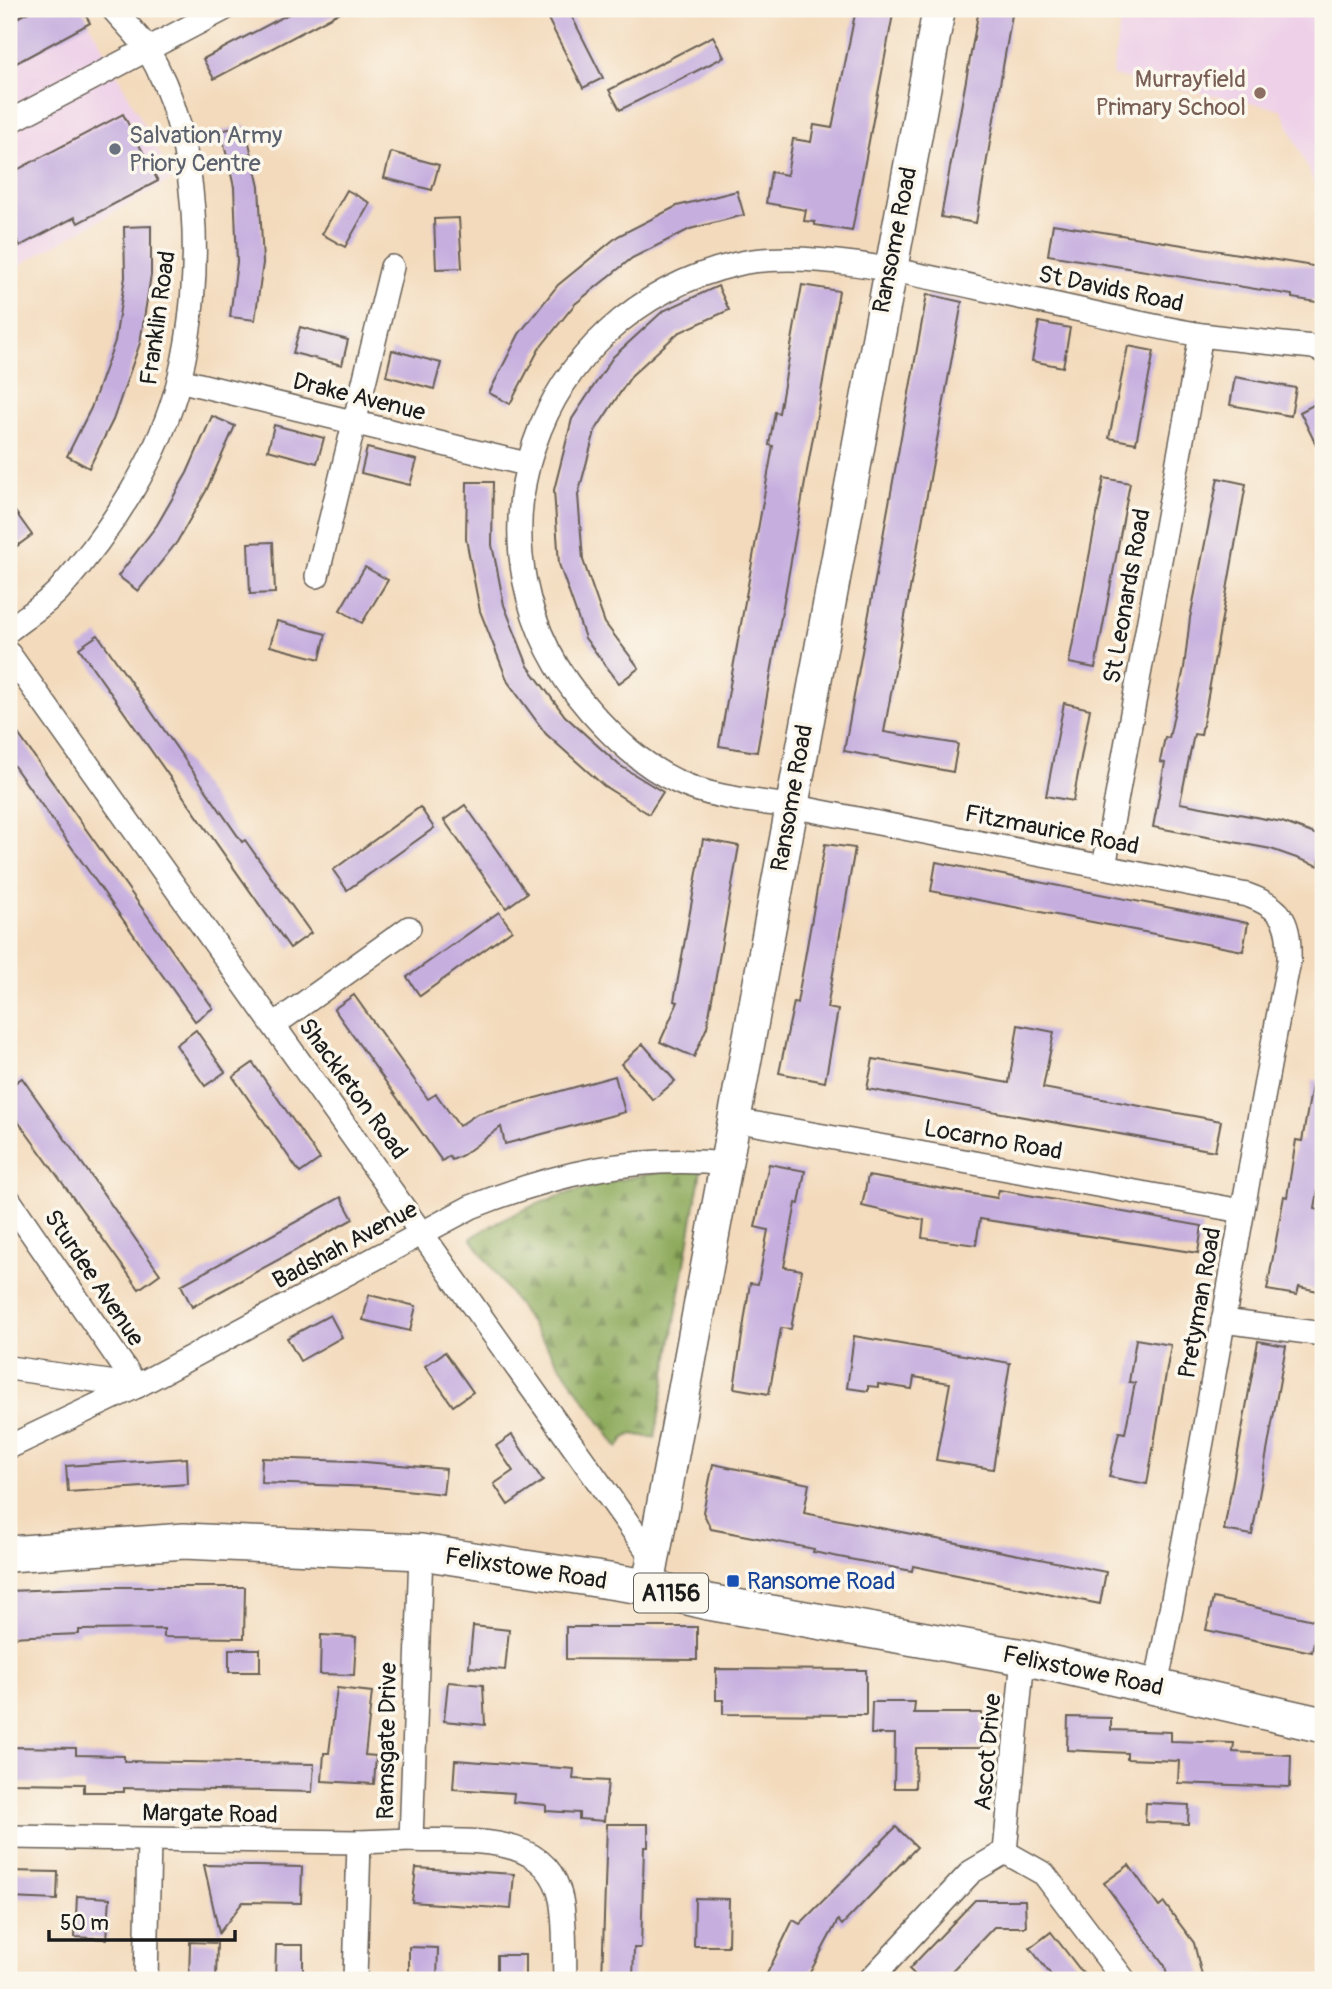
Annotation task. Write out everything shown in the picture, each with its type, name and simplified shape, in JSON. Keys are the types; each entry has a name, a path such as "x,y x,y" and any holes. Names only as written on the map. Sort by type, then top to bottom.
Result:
{"main road":[{"name":"Felixstowe Road","path":"9,1554 184,1541 421,1552 650,1572 708,1602 1023,1657 1323,1725"}],"street":[{"name":"Franklin Road","path":"9,630 56,593 98,542 146,463 179,380 196,240 190,181 178,120 147,49 113,9"},
{"path":"9,122 224,9"},
{"name":"Ransome Road","path":"650,1572 684,1404 791,806 939,9"},
{"name":"St Davids Road","path":"526,464 553,400 587,351 626,313 672,286 738,263 793,259 889,270 1201,335 1313,347 1323,351"},
{"path":"317,576 392,267"},
{"name":"St Leonards Road","path":"1104,867 1201,335"},
{"name":"Drake Avenue","path":"179,380 526,464"},
{"name":"Fitzmaurice Road","path":"526,464 521,501 523,558 530,604 543,641 566,683 611,734 645,763 677,782 727,797 791,806 1247,895 1267,902 1278,911 1289,929"},
{"name":"Shackleton Road","path":"9,653 424,1232 650,1572"},
{"path":"275,1024 409,928"},
{"name":"Pretyman Road","path":"1156,1686 1189,1521 1242,1212 1290,961 1289,929"},
{"name":"Locarno Road","path":"734,1120 1242,1212"},
{"name":"Badshah Avenue","path":"9,1447 137,1386 471,1207 526,1185 617,1164 690,1160 727,1164"},
{"name":"Sturdee Avenue","path":"9,1200 137,1386"},
{"path":"1223,1321 1323,1334"},
{"path":"9,1368 137,1386"},
{"name":"Ramsgate Drive","path":"421,1552 411,1840 517,1847 535,1856 549,1868 561,1903 565,1980"},
{"name":"Ascot Drive","path":"1005,1852 1023,1657"},
{"name":"Margate Road","path":"9,1837 359,1842 411,1840"},
{"path":"146,1980 149,1840"},
{"path":"355,1980 359,1842"},
{"path":"870,1980 971,1872 1005,1852 1044,1874 1124,1980"}],"shaded area":[{"path":"9,9 82,9 173,179 9,271"},
{"name":"Murrayfield Primary School","path":"1122,9 1323,9 1323,203 1281,109 1112,76"}],"green space":[{"path":"677,1169 701,1170 655,1438 632,1434 624,1439 618,1448 471,1238 544,1201 596,1185"}],"building":[{"path":"34,9 82,9 90,23 9,67 9,22"},
{"path":"298,9 346,9 214,79 203,59"},
{"path":"543,9 568,9 603,78 583,88"},
{"path":"856,9 894,9 852,231 815,225 815,222 804,221 806,210 766,203 771,172 787,175 793,139 811,142 814,125 832,128"},
{"path":"979,9 1013,9 976,223 941,217"},
{"path":"713,36 724,57 620,110 609,90"},
{"path":"123,114 158,181 78,223 75,217 20,246 9,224 9,174"},
{"path":"245,125 259,187 261,223 263,263 255,320 230,317 237,262 234,187 221,131"},
{"path":"391,152 439,165 432,190 384,178"},
{"path":"347,190 370,203 345,247 322,234"},
{"path":"737,191 744,215 690,229 632,258 575,304 539,349 510,404 489,393 519,334 558,285 618,236 677,206"},
{"path":"459,218 462,268 436,269 434,219"},
{"path":"1053,224 1319,267 1318,276 1323,277 1323,303 1292,298 1292,295 1048,255"},
{"path":"151,226 151,275 140,343 113,420 89,468 67,456 91,408 115,341 125,277 124,227"},
{"path":"802,285 839,291 757,752 719,746 773,446 769,445 775,412 779,413"},
{"path":"718,286 729,310 678,333 632,375 595,431 578,495 583,560 594,592 605,623 639,668 619,683 585,638 559,564 554,490 572,419 613,357 663,311"},
{"path":"927,294 962,302 884,732 958,744 953,772 844,751"},
{"path":"1039,322 1070,328 1063,367 1032,361"},
{"path":"300,327 348,340 342,365 293,353"},
{"path":"1128,346 1154,351 1136,443 1109,438"},
{"path":"392,350 441,363 434,389 386,376"},
{"path":"1235,377 1296,388 1291,416 1230,405"},
{"path":"1323,400 1323,459 1300,412"},
{"path":"212,416 235,426 206,491 177,542 138,591 118,576 157,525 187,473"},
{"path":"274,425 324,438 317,463 268,450"},
{"path":"367,448 417,460 410,485 361,473"},
{"path":"1104,478 1130,483 1095,668 1069,663"},
{"path":"1218,478 1246,484 1201,735 1194,734 1180,803 1282,822 1323,837 1319,866 1271,849 1153,827 1165,763 1160,762 1165,737 1169,738 1184,668 1190,618"},
{"path":"467,482 493,482 492,545 504,605 528,666 565,716 619,765 663,792 649,814 604,786 546,734 508,682 480,611 466,539"},
{"path":"9,503 32,535 9,552"},
{"path":"273,542 275,593 250,594 248,543"},
{"path":"365,567 388,580 362,623 340,610"},
{"path":"277,621 326,634 320,659 270,646"},
{"path":"98,635 242,842 245,840 311,933 290,948 79,648"},
{"path":"1064,703 1090,709 1073,801 1046,796"},
{"path":"9,721 213,1008 195,1021 9,759"},
{"path":"465,805 527,893 506,908 444,820"},
{"path":"420,807 434,828 347,890 333,870"},
{"path":"703,839 739,846 707,1027 694,1057 660,1042 678,1002 674,1001"},
{"path":"825,844 855,848 827,1008 838,1010 825,1082 779,1073 794,1002 797,1003"},
{"path":"936,862 1248,923 1243,951 931,891"},
{"path":"499,912 512,930 420,996 407,977"},
{"path":"354,995 428,1099 436,1094 459,1126 477,1114 615,1076 625,1112 505,1144 501,1127 463,1155 452,1160 449,1156 442,1161 334,1009"},
{"path":"1018,1025 1054,1032 1043,1088 1221,1121 1215,1151 867,1089 873,1059 1009,1083"},
{"path":"196,1030 225,1072 205,1086 176,1045"},
{"path":"643,1044 675,1081 653,1100 621,1064"},
{"path":"253,1063 320,1159 300,1173 233,1077"},
{"path":"22,1078 160,1274 139,1289 9,1109 9,1087"},
{"path":"1313,1080 1323,1081 1323,1158 1315,1209 1323,1211 1323,1258 1318,1291 1299,1287 1297,1295 1267,1290 1296,1140 1302,1141"},
{"path":"769,1164 805,1171 784,1267 802,1270 791,1329 781,1328 769,1394 734,1388 750,1283 758,1284 768,1230 755,1227"},
{"path":"868,1176 997,1198 999,1190 1202,1226 1198,1253 980,1219 976,1245 922,1238 924,1220 862,1206"},
{"path":"341,1197 353,1219 192,1307 181,1285"},
{"path":"369,1295 416,1306 410,1331 363,1320"},
{"path":"330,1315 342,1337 300,1361 287,1338"},
{"path":"854,1336 1010,1363 993,1469 936,1460 950,1383 914,1377 912,1389 878,1384 878,1387 868,1386 868,1391 847,1388"},
{"path":"1136,1339 1171,1345 1147,1484 1109,1477 1119,1432 1125,1433 1135,1383 1129,1382"},
{"path":"1258,1341 1286,1346 1252,1535 1224,1530"},
{"path":"445,1352 473,1392 453,1406 425,1366"},
{"path":"512,1435 543,1481 508,1505 494,1484 513,1471 496,1446"},
{"path":"187,1458 188,1484 68,1492 66,1466"},
{"path":"262,1458 353,1461 446,1469 443,1494 376,1487 261,1483"},
{"path":"713,1464 809,1484 804,1513 1106,1572 1100,1604 913,1566 912,1571 813,1552 814,1549 711,1529 703,1512"},
{"path":"109,1587 245,1587 244,1638 164,1637 164,1629 79,1630 79,1634 9,1637 9,1591"},
{"path":"1213,1598 1318,1621 1312,1652 1206,1630"},
{"path":"473,1626 509,1630 505,1670 469,1667"},
{"path":"566,1627 697,1627 697,1660 566,1659"},
{"path":"321,1635 356,1637 354,1675 320,1674"},
{"path":"229,1649 260,1649 260,1672 229,1672"},
{"path":"716,1669 866,1670 866,1715 723,1714 723,1700 716,1700"},
{"path":"448,1682 483,1685 485,1725 444,1721"},
{"path":"337,1688 372,1692 365,1755 376,1756 374,1784 322,1781 324,1753 329,1753"},
{"path":"872,1702 915,1702 914,1713 982,1713 982,1748 916,1748 915,1788 894,1788 895,1734 871,1734"},
{"path":"1068,1717 1111,1718 1111,1730 1171,1732 1171,1741 1234,1743 1233,1752 1291,1755 1290,1787 1178,1783 1179,1761 1127,1759 1127,1753 1067,1750"},
{"path":"9,1747 76,1748 76,1755 124,1756 124,1761 314,1764 312,1792 124,1788 124,1792 84,1792 84,1784 9,1783"},
{"path":"455,1760 574,1769 573,1779 608,1781 604,1821 579,1819 579,1813 546,1811 546,1805 513,1802 514,1793 453,1789"},
{"path":"1146,1803 1189,1805 1188,1824 1145,1822"},
{"path":"607,1824 648,1824 648,1847 644,1847 641,1948 634,1948 633,1980 602,1980"},
{"path":"896,1827 917,1847 842,1925 838,1920 806,1980 764,1980 793,1920 800,1924"},
{"path":"204,1865 302,1867 301,1903 243,1902 219,1933"},
{"path":"1129,1865 1159,1907 1164,1903 1194,1943 1203,1980 1168,1980 1165,1966 1104,1883"},
{"path":"416,1868 514,1874 511,1909 412,1902"},
{"path":"9,1871 58,1872 57,1900 9,1898"},
{"path":"77,1896 110,1898 107,1939 75,1937"},
{"path":"695,1898 729,1899 728,1946 694,1946"},
{"path":"975,1900 1025,1900 1026,1927 994,1927 943,1980 920,1980 909,1969"},
{"path":"1051,1932 1088,1980 1055,1980 1030,1948"},
{"path":"190,1942 217,1943 216,1980 189,1980"},
{"path":"276,1945 303,1945 303,1980 275,1980"},
{"path":"409,1947 438,1948 437,1980 409,1980"},
{"path":"497,1955 525,1955 525,1980 497,1980"}],"place":[{"name":"Murrayfield Primary School","path":"1260,93"},
{"name":"Salvation Army Priory Centre","path":"115,149"},
{"name":"Ransome Road","path":"733,1581"}]}
